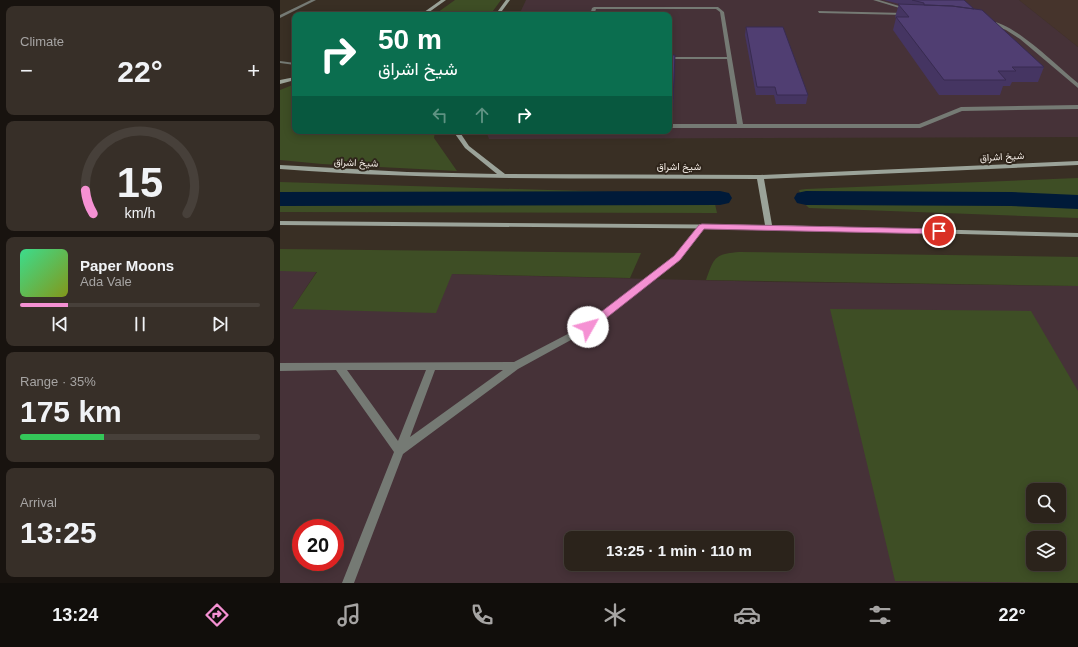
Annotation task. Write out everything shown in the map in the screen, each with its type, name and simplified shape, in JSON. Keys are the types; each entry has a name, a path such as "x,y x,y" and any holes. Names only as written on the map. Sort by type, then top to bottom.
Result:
{"main road":[{"path":"426,12 444,0"},
{"path":"499,12 508,0"},
{"path":"280,82 292,79"},
{"path":"458,134 467,147 503,176"},
{"name":"شیخ اشراق","path":"280,167 383,173 503,176 760,177 1078,163"},
{"path":"760,177 769,227"},
{"path":"280,223 769,227 1078,235"}],"street":[{"path":"280,18 314,0"},
{"path":"875,0 910,10"},
{"path":"593,12 594,8 717,8 722,12 740,125"},
{"path":"819,12 907,14"},
{"path":"988,22 1008,29 1022,38 1078,86"},
{"path":"672,58 729,58"},
{"path":"280,62 292,64"},
{"path":"672,126 920,126 961,109 1078,107"},
{"path":"399,451 515,366 588,327 677,258 702,226"},
{"path":"280,367 515,366"},
{"path":"339,367 399,451"},
{"path":"348,583 432,367"}],"shaded area":[{"path":"526,0 1019,0 1078,47 1078,137 489,139 487,134 672,134 672,12 520,12"},
{"path":"1019,0 1078,0 1078,47"},
{"path":"280,271 317,271 292,309 452,274 773,282 1078,286 1078,583 280,583"}],"green space":[{"path":"455,0 501,0 492,12 438,12"},
{"path":"292,85 292,134 435,134 434,138 457,171 322,164 280,160 280,90"},
{"path":"1078,178 1078,218 809,208 803,202 799,190 806,189"},
{"path":"280,182 713,195 717,213 280,212"},
{"path":"280,249 641,253 630,278 452,274 436,313 292,309 317,272 280,271"},
{"path":"739,252 1078,257 1078,286 706,280 716,258 724,254"},
{"path":"830,309 1031,311 1078,391 1078,583 895,581"}],"building":[{"path":"912,0 964,0 974,9 952,6 924,5 924,3"},
{"path":"898,4 952,6 982,10 1044,67 1012,67 1016,71 998,71 1006,80 944,80 896,17 909,17"},
{"path":"746,27 783,27 808,95 777,95 775,87 757,87"},
{"path":"672,55 675,55 673,99"}],"waterway":[{"path":"280,199 720,198"},
{"path":"806,198 1011,199 1078,202"}],"route":[{"path":"588,327 677,258 702,226 939,231"}]}
